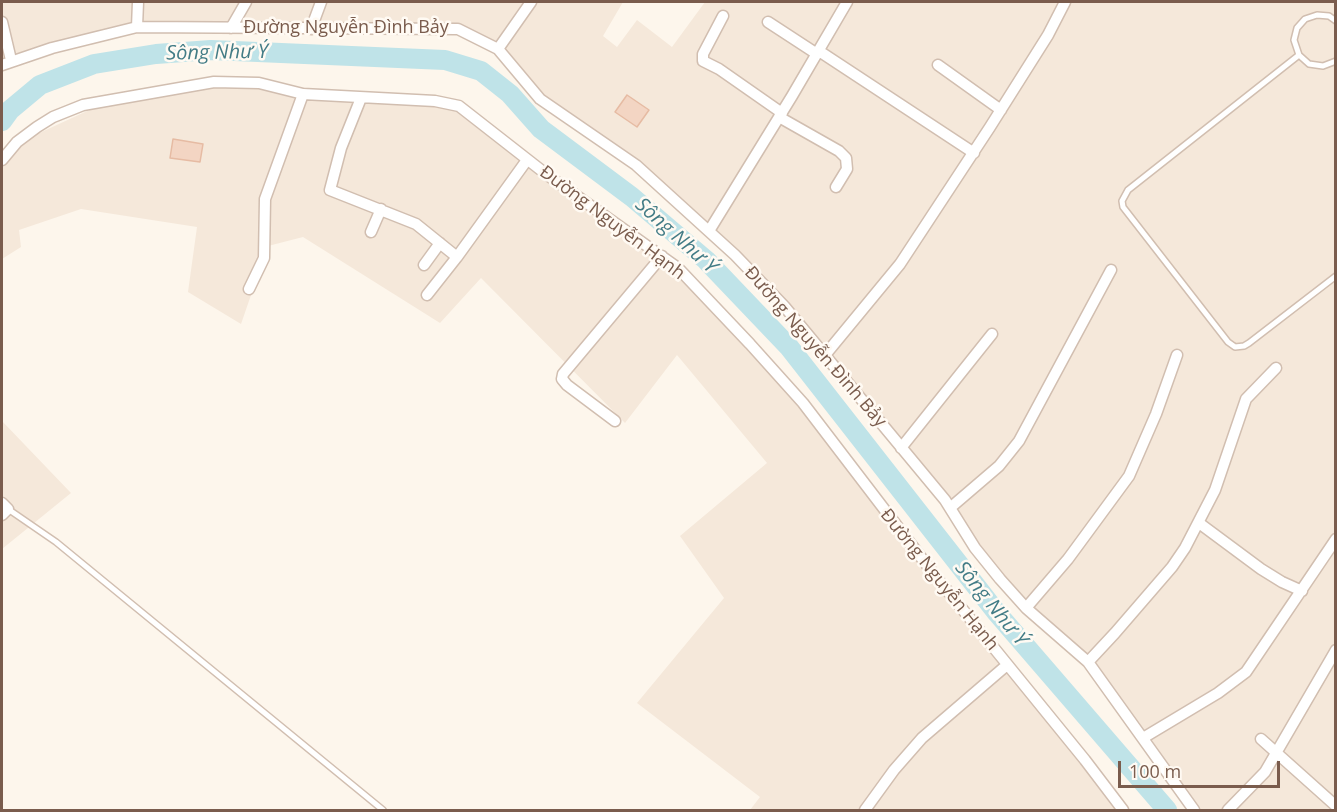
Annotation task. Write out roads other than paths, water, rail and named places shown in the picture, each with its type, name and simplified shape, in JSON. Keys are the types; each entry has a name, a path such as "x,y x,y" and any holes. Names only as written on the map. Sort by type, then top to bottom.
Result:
{"street":[{"path":"137,27 138,2"},
{"path":"231,27 246,2"},
{"path":"311,29 321,2"},
{"path":"498,49 531,2"},
{"path":"709,231 847,2"},
{"path":"825,355 900,264 974,153 1048,35 1065,2"},
{"path":"723,16 703,54 702,61 719,69 781,115 839,151 846,158 847,170 836,187"},
{"path":"2,22 6,63"},
{"path":"768,22 974,153"},
{"name":"Đường Nguyễn Đình Bảy","path":"6,63 52,48 137,27 459,29 498,49 540,99 636,165 709,231 784,306 951,508 975,548 1026,608 1088,662 1194,810"},
{"path":"938,65 1001,110"},
{"name":"Đường Nguyễn Hạnh","path":"2,160 17,142 53,117 94,103 214,82 259,83 303,93 435,101 459,106 527,160 678,268 750,344 802,403 855,474 1085,760 1119,809"},
{"path":"249,289 264,258 265,199 303,93"},
{"path":"361,98 341,148 330,190 416,224 457,257"},
{"path":"427,295 527,160"},
{"path":"370,232 381,209"},
{"path":"424,265 440,243"},
{"path":"615,421 567,385 562,379 563,374 662,256"},
{"path":"951,508 999,466 1014,448 1111,270"},
{"path":"901,448 992,334"},
{"path":"1026,608 1068,559 1129,476 1156,414 1177,355"},
{"path":"1088,662 1172,567 1199,523 1215,490 1246,399 1276,368"},
{"path":"1199,523 1282,582 1302,591"},
{"path":"1143,738 1218,693 1246,672 1335,539"},
{"path":"1228,810 1266,772 1275,752 1335,650"},
{"path":"865,810 894,770 922,738 1007,665"},
{"path":"1261,739 1335,806"}],"lane":[{"path":"1335,21 1329,16 1317,15 1305,19 1297,28 1294,40 1299,55 1309,64 1323,66 1335,62"},
{"path":"1299,55 1128,190 1122,201 1123,207 1228,342 1235,347 1249,343 1335,276"},
{"path":"4,509 56,542 383,810"}],"waterway":[{"name":"Sông Như Ý","path":"2,121 10,110 40,85 94,64 156,54 211,50 445,60 481,71 510,94 541,129 632,197 706,260 789,347 997,613 1167,810"}]}
